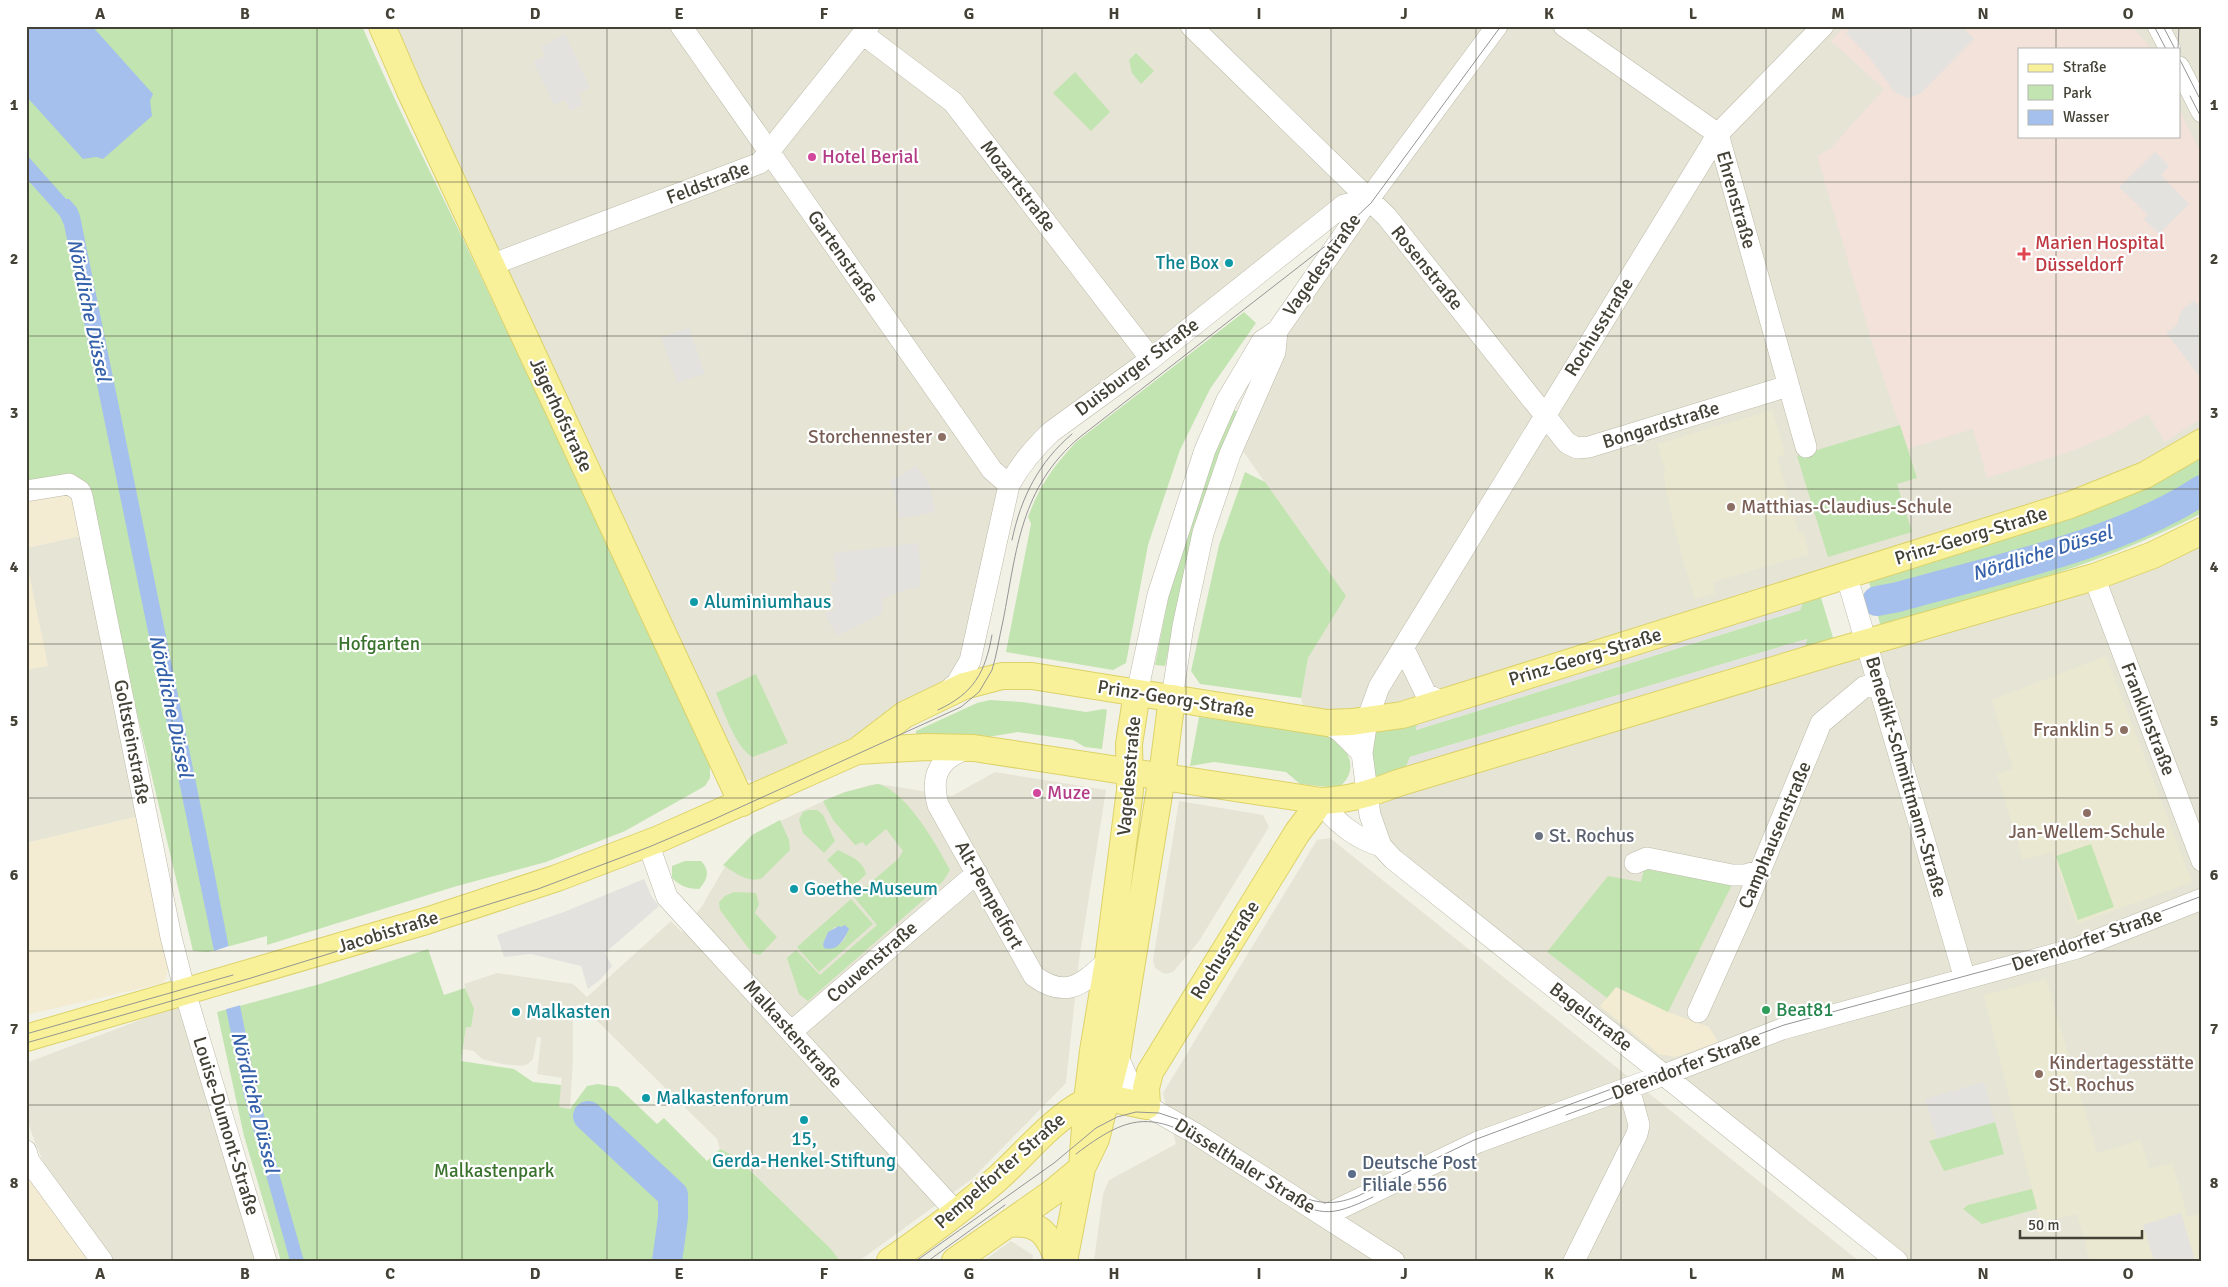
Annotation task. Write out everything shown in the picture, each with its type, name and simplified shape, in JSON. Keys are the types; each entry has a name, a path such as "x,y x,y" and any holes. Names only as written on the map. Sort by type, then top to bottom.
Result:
{"main road":[{"name":"Jägerhofstraße","path":"382,26 410,91 742,803"},
{"name":"Prinz-Georg-Straße","path":"946,693 976,682 1002,676 1032,676 1327,723 1402,715 2070,505 2145,475 2202,442"},
{"path":"977,749 1321,800 1342,800 1366,795 1398,783 1867,643 2094,578 2153,556 2202,531"},
{"name":"Duisburger Straße","path":"742,803 857,751 904,715 946,693"},
{"name":"Vagedesstraße","path":"1105,1053 1108,961 1130,790 1129,744 1137,693"},
{"name":"Vagedesstraße","path":"1064,1261 1162,776 1172,698"},
{"name":"Duisburger Straße","path":"857,751 927,747 977,749"},
{"name":"Rochusstraße","path":"1147,1106 1146,1088 1150,1072 1297,833 1321,800"},
{"name":"Jacobistraße","path":"26,1038 481,904 574,872 742,803"},
{"name":"Düsselthaler Straße","path":"1097,1099 1147,1106"},
{"name":"Pempelforter Straße","path":"890,1261 957,1213 998,1178 1049,1128 1074,1108 1097,1099"},
{"path":"1049,1128 1067,1139 1078,1155 1082,1168"},
{"name":"Pempelforter Straße","path":"955,1261 1082,1168"},
{"path":"1008,1224 1026,1224 1039,1228 1049,1240 1059,1261"}],"street":[{"name":"Gartenstraße","path":"681,26 992,470 1009,486"},
{"name":"Rosenstraße","path":"1191,26 1387,217 1545,416"},
{"path":"1368,200 1497,26"},
{"name":"Ehrenstraße","path":"1564,26 1718,134 1806,447"},
{"name":"Rochusstraße","path":"1366,795 1362,753 1366,720 1379,687 1718,134 1823,26"},
{"path":"2160,27 2170,48"},
{"name":"Feldstraße","path":"491,265 760,163 770,153 866,30"},
{"name":"Mozartstraße","path":"866,30 953,102 1151,359"},
{"path":"2180,69 2202,112"},
{"name":"Vagedesstraße","path":"1137,693 1158,595 1205,450 1227,400 1262,341 1277,331 1368,200"},
{"name":"Duisburger Straße","path":"946,693 957,683 970,661 1009,486 1017,470 1036,446 1051,432 1151,359 1344,205 1368,200"},
{"name":"Vagedesstraße","path":"1172,698 1183,626 1203,533 1230,454 1275,352 1277,331"},
{"name":"Bongardstraße","path":"1545,416 1567,443 1577,448 1589,447 1788,386"},
{"name":"Goltsteinstraße","path":"26,491 70,484 80,491 171,937 185,992"},
{"name":"Benedikt-Schmittmann-Straße","path":"1846,574 1965,979"},
{"name":"Franklinstraße","path":"2094,578 2202,861"},
{"path":"1404,649 1426,694 1442,702"},
{"name":"Camphausenstraße","path":"1698,1012 1822,723 1864,687 1879,683"},
{"path":"1327,723 1341,732 1362,753"},
{"name":"Alt-Pempelfort","path":"977,749 951,755 943,762 937,773 934,791 938,805 1034,976 1048,985 1057,988 1074,986 1088,978 1108,961"},
{"name":"Bagelstraße","path":"1366,795 1370,815 1381,846 1393,859 1897,1261"},
{"name":"Bagelstraße","path":"1321,800 1329,813 1347,828 1366,842 1381,846"},
{"name":"Malkastenstraße","path":"648,843 668,897 957,1213"},
{"path":"1635,863 1647,858 1732,875 1745,875 1759,871"},
{"name":"Couvenstraße","path":"791,1032 976,873"},
{"name":"Derendorfer Straße","path":"1324,1216 1478,1142 1629,1088 1809,1020 2077,948 2202,899"},
{"name":"Louise-Dumont-Straße","path":"185,992 266,1261"},
{"path":"1105,1053 1147,1106"},
{"path":"1574,1261 1637,1134 1638,1117 1629,1088"},
{"name":"Düsselthaler Straße","path":"1147,1106 1196,1134 1394,1261"},
{"path":"26,1151 29,1162 102,1261"}],"shaded area":[{"path":"395,26 1488,26 1369,192 1033,442 961,671 858,739 759,782 733,777"},
{"path":"1500,26 2202,26 2202,437 2139,473 1414,707 1305,715 1301,698 1308,658 1345,596 1240,447 1291,323"},
{"name":"Marien Hospital Düsseldorf","path":"1845,26 2131,26 2149,48 2018,48 2018,138 2180,138 2180,111 2202,154 2202,418 2165,442 2148,414 2114,433 2075,450 1987,478 1973,429 1907,449 1875,352 1817,156 1831,148 1884,89 1831,41"},
{"path":"1852,26 1962,26 1974,39 1920,94 1907,98 1893,90 1870,58 1846,33"},
{"path":"565,33 590,88 579,94 583,105 570,111 565,100 554,105 533,61 545,56 541,47"},
{"path":"2155,152 2169,166 2161,175 2189,204 2159,234 2144,219 2148,215 2119,187"},
{"path":"2194,300 2202,311 2202,379 2166,333 2177,325 2181,311"},
{"path":"689,328 705,374 677,383 661,337"},
{"name":"Matthias-Claudius-Schule","path":"1772,410 1785,454 1777,457 1799,533 1803,532 1809,554 1713,582 1716,593 1695,599 1677,539 1663,474 1666,472 1657,444"},
{"path":"916,465 930,486 935,512 899,519 894,491 889,482"},
{"path":"74,491 85,535 26,548 26,500"},
{"path":"85,535 140,816 26,843 26,670 47,665 26,559 26,548"},
{"path":"2202,535 2202,1261 1904,1261 1383,844 1371,806 1389,790"},
{"path":"918,543 921,571 919,588 911,588 882,599 883,613 837,636 825,614 835,609 830,582 837,582 833,553"},
{"path":"26,559 48,666 26,670"},
{"path":"1806,595 1800,610 1416,730 1419,716"},
{"path":"1807,639 1803,653 1404,772 1410,757"},
{"name":"Jan-Wellem-Schule","path":"2106,656 2192,882 2077,924 2052,852 2023,860 1997,774 2013,769 1992,700"},
{"path":"995,772 1106,790 1079,960 1066,1083 972,1179 859,1261 840,1261 831,1249 736,1157 720,1149 717,1139 580,1004 573,1007 570,1109 558,1107 562,1078 537,1074 541,1038 537,1037 533,1059 528,1064 522,1066 482,1059 474,1051 463,1049 467,992 464,984 497,973 573,984 587,997 671,921 682,932 702,906 730,858 778,822 828,799 869,785 879,784 952,796"},
{"path":"1179,801 1263,815 1269,827 1199,941 1173,972 1165,974 1155,968 1153,960"},
{"path":"140,816 171,961 164,983 26,1015 26,843"},
{"path":"1330,838 1859,1261 1094,1261 1103,1194 1109,1180 1176,1144 1163,1093 1317,840"},
{"path":"644,879 652,897 659,906 605,953 612,966 600,980 588,989 581,966 531,954 504,957 497,935 564,912"},
{"path":"2046,979 2097,1153 2141,1140 2149,1169 2172,1163 2188,1217 2202,1213 2202,1261 2090,1261 2077,1214 2040,1222 1984,995"},
{"path":"1616,987 1668,1012 1709,1027 1718,1042 1675,1057 1659,1054 1600,1006"},
{"path":"177,1006 189,1020 259,1261 111,1261 48,1173 34,1140 26,1115 26,1063"},
{"path":"1984,1082 1995,1122 1937,1139 1925,1099"},
{"path":"26,1171 92,1261 26,1261"},
{"path":"2181,1213 2195,1261 2154,1261 2143,1225"},
{"path":"1011,1241 1033,1255 1032,1261 983,1261"}],"green space":[{"name":"Hofgarten","path":"26,26 362,26 402,115 654,639 710,767 710,778 705,786 625,831 546,862 457,886 267,945 267,936 208,952 193,951 85,492 26,482"},
{"path":"1136,53 1154,71 1141,84 1132,73 1129,60"},
{"path":"1075,72 1110,112 1091,131 1053,93"},
{"path":"1244,312 1256,323 1210,389 1180,450 1148,545 1126,663 1113,670 1006,652 1031,524 1028,517 1037,495 1054,468 1076,442"},
{"path":"1230,408 1238,412 1189,550 1165,666 1155,665 1171,584"},
{"name":"Matthias-Claudius-Schule","path":"1900,425 1917,478 1897,484 1912,532 1828,557 1797,456"},
{"path":"2202,450 2202,513 2126,548 2087,563 1888,624 1880,624 1867,574"},
{"path":"1245,472 1265,482 1346,596 1308,658 1301,698 1200,684 1191,671 1219,545"},
{"path":"1819,591 1835,644 1803,653 1807,639 1410,757 1404,772 1373,779 1372,729 1419,716 1416,730 1800,610 1806,595"},
{"path":"756,674 788,743 753,757 747,753 736,738 716,693"},
{"path":"990,700 1022,702 1086,712 1107,710 1102,749 1085,747 1073,740 1018,732 982,738 916,738 916,731 977,703"},
{"path":"1199,717 1327,735 1335,739 1346,752 1350,766 1349,774 1338,788 1300,784 1286,772 1214,762 1190,766"},
{"path":"877,784 888,788 909,807 929,833 950,870 944,880 929,895 808,1001 799,994 787,958 796,950 820,975 877,925 854,897 898,859 903,851 886,829 866,846 863,842 855,845 833,820 823,801 845,792"},
{"path":"817,810 823,815 835,841 824,853 803,833 799,820 803,812"},
{"path":"780,820 789,840 790,850 762,878 747,878 723,865 752,835"},
{"path":"2091,844 2114,907 2078,920 2056,856"},
{"path":"838,850 855,859 864,869 866,874 853,887 827,860"},
{"path":"685,861 701,861 706,868 706,879 699,889 684,886 672,878 672,866"},
{"path":"1644,869 1732,885 1668,1012 1616,987 1607,998 1547,952 1608,876 1641,882"},
{"path":"734,892 756,893 759,904 755,913 777,937 760,955 752,953 720,910 719,902 725,896"},
{"path":"851,899 873,924 819,972 797,947","holes":["835,927 841,927 846,936 842,942 834,946 823,945 828,933"]},
{"name":"Malkastenpark","path":"428,949 444,995 465,988 474,1009 471,1027 466,1027 461,1061 514,1069 533,1082 561,1085 559,1107 570,1109 587,1086 598,1084 618,1087 657,1124 664,1118 707,1161 720,1149 736,1157 831,1249 840,1261 281,1261 244,1136 217,1012 320,984"},
{"path":"1995,1122 2004,1154 1944,1171 1929,1141"},
{"path":"2032,1189 2037,1209 1982,1224 1963,1209 1968,1205"}],"water":[{"path":"26,26 92,26 153,94 150,101 152,116 103,159 96,157 83,159 26,96"},
{"path":"26,154 66,199 69,199 77,208 80,216 213,866 253,1072 304,1261 290,1261 244,1096 64,225 60,216 26,178"},
{"path":"845,925 849,929 840,944 829,949 824,948 823,944 828,932"}],"pier":[{"path":"229,946 241,1005 223,1010 211,952"}],"waterway":[{"name":"Nördliche Düssel","path":"1877,601 2014,566 2094,541 2133,526 2169,509 2202,490"},
{"name":"Nördliche Düssel","path":"588,1116 673,1195 673,1218 667,1261"}],"tram line":[{"path":"26,1043 251,978 538,889 649,847 710,821 961,707 979,692 992,670 1012,569 1024,521 1045,477 1060,457 1080,437 1328,244 1371,203 1501,26"},
{"path":"2154,26 2165,48"},
{"path":"2163,26 2174,48"},
{"path":"2178,48 2179,26"},
{"path":"2180,60 2202,103"},
{"path":"2190,96 2202,119"},
{"path":"1012,540 1021,509 1033,481 1050,456 1072,434"},
{"path":"938,710 961,696 976,680 986,660 992,635"},
{"path":"916,1261 1054,1163 1096,1128 1117,1117 1136,1112 1159,1113 1180,1120 1302,1197 1330,1203 1344,1201 1474,1140 1784,1025 2054,952 2202,896"},
{"path":"26,1034 233,975"},
{"path":"1566,1115 1636,1089"},
{"path":"1076,1154 1110,1131 1140,1122 1155,1122 1170,1126 1207,1145"},
{"path":"1278,1191 1304,1206 1324,1212 1345,1209 1373,1197"},
{"path":"928,1261 1005,1205"}],"place":[{"name":"Hotel Berial","path":"812,157"},
{"name":"Marien Hospital Düsseldorf","path":"2024,254"},
{"name":"The Box","path":"1229,263"},
{"name":"Storchennester","path":"942,437"},
{"name":"Matthias-Claudius-Schule","path":"1731,507"},
{"name":"Aluminiumhaus","path":"694,602"},
{"name":"Franklin 5","path":"2124,730"},
{"name":"Muze","path":"1037,793"},
{"name":"Jan-Wellem-Schule","path":"2087,813"},
{"name":"St. Rochus","path":"1539,836"},
{"name":"Goethe-Museum","path":"794,889"},
{"name":"Beat81","path":"1766,1010"},
{"name":"Malkasten","path":"516,1012"},
{"name":"Kindertagesstätte St. Rochus","path":"2039,1074"},
{"name":"Malkastenforum","path":"646,1098"},
{"name":"15, Gerda-Henkel-Stiftung","path":"804,1120"},
{"name":"Deutsche Post Filiale 556","path":"1352,1174"}]}
